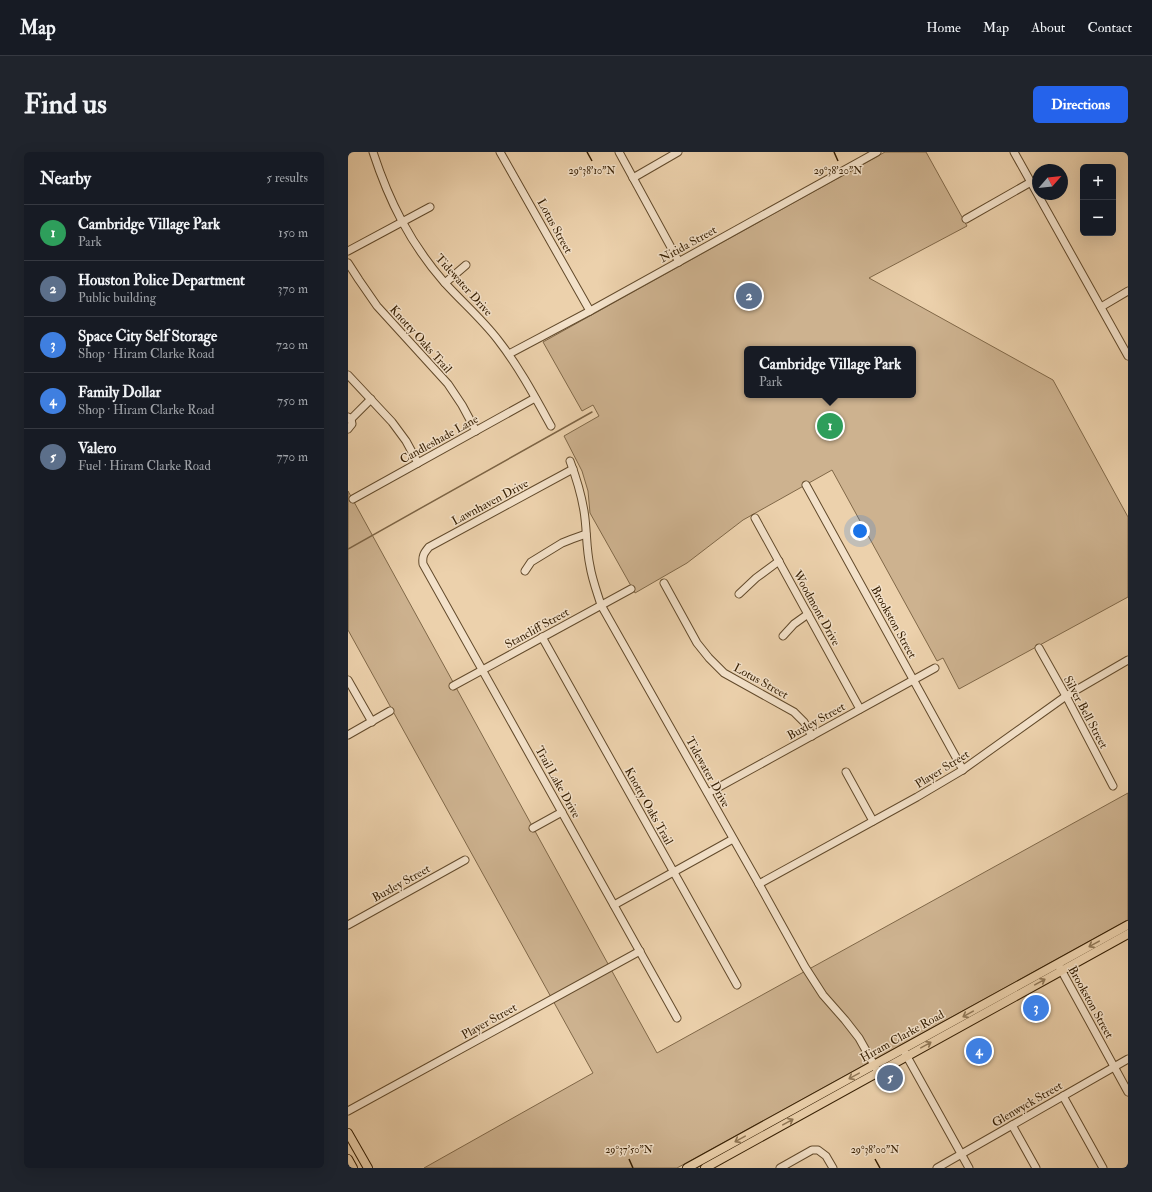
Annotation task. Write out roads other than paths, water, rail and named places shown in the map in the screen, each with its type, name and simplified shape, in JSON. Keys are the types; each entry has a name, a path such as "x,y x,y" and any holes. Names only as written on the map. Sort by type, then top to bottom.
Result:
{"main road":[{"name":"Hiram Clarke Road","path":"687,1168 726,1152 1059,967 1127,931"},
{"path":"348,1133 368,1168"},
{"name":"Hiram Clarke Road","path":"705,1168 726,1152"},
{"path":"348,1159 353,1168"}],"street":[{"name":"Tidewater Drive","path":"373,152 389,195 413,241 445,283 485,324 509,354 551,426"},
{"name":"Lotus Street","path":"500,152 590,311"},
{"path":"618,152 679,262"},
{"path":"633,178 678,152"},
{"name":"Nitida Street","path":"509,354 590,311 877,152"},
{"path":"1014,152 1128,356"},
{"path":"966,218 1031,182"},
{"path":"348,251 430,207"},
{"name":"Knotty Oaks Trail","path":"348,263 358,280 377,306 448,384 462,405 476,431"},
{"path":"445,283 466,265"},
{"path":"1101,307 1128,291"},
{"path":"348,375 392,422 406,441 418,463"},
{"name":"Candleshade Lane","path":"353,499 535,398"},
{"path":"348,429 351,426 349,418 371,399"},
{"name":"Tidewater Drive","path":"570,461 581,494 590,566 601,605 805,967 823,995 846,1020 859,1038 876,1068"},
{"name":"Lawnhaven Drive","path":"422,557 429,547 573,469"},
{"name":"Brookston Street","path":"806,485 963,770"},
{"name":"Woodmont Drive","path":"755,518 860,709"},
{"path":"525,571 531,562 556,547 586,534"},
{"name":"Trail Lake Drive","path":"422,557 423,564 677,1018"},
{"path":"739,594 756,578 779,561"},
{"name":"Lotus Street","path":"664,583 697,643 709,658 724,673 794,712 804,722 812,736"},
{"name":"Stancliff Street","path":"453,686 630,588"},
{"path":"783,636 794,624 808,614"},
{"name":"Knotty Oaks Trail","path":"542,637 737,985"},
{"name":"Silver Bell Street","path":"1039,648 1113,786"},
{"name":"Player Street","path":"759,884 917,798 963,770 1066,696 1128,660"},
{"name":"Buxley Street","path":"708,793 935,668"},
{"path":"348,680 372,722"},
{"path":"348,735 390,711"},
{"path":"846,772 873,821"},
{"path":"533,828 562,812"},
{"path":"614,905 733,839"},
{"name":"Buxley Street","path":"348,925 465,860"},
{"name":"Player Street","path":"348,1111 640,951"},
{"name":"Brookston Street","path":"1059,967 1128,1092"},
{"path":"905,1053 969,1168"},
{"name":"Glenwyck Street","path":"937,1168 1128,1059"},
{"path":"1063,1096 1103,1168"},
{"path":"1012,1125 1036,1168"},
{"path":"780,1168 812,1150 818,1150 826,1156 833,1168"}],"waterway":[{"path":"348,549 592,412"}],"place":[{"name":"Houston Police Department","path":"749,296"},
{"name":"Cambridge Village Park","path":"830,426"},
{"name":"Space City Self Storage","path":"1036,1008"},
{"name":"Family Dollar","path":"979,1051"},
{"name":"Valero","path":"890,1078"}]}
